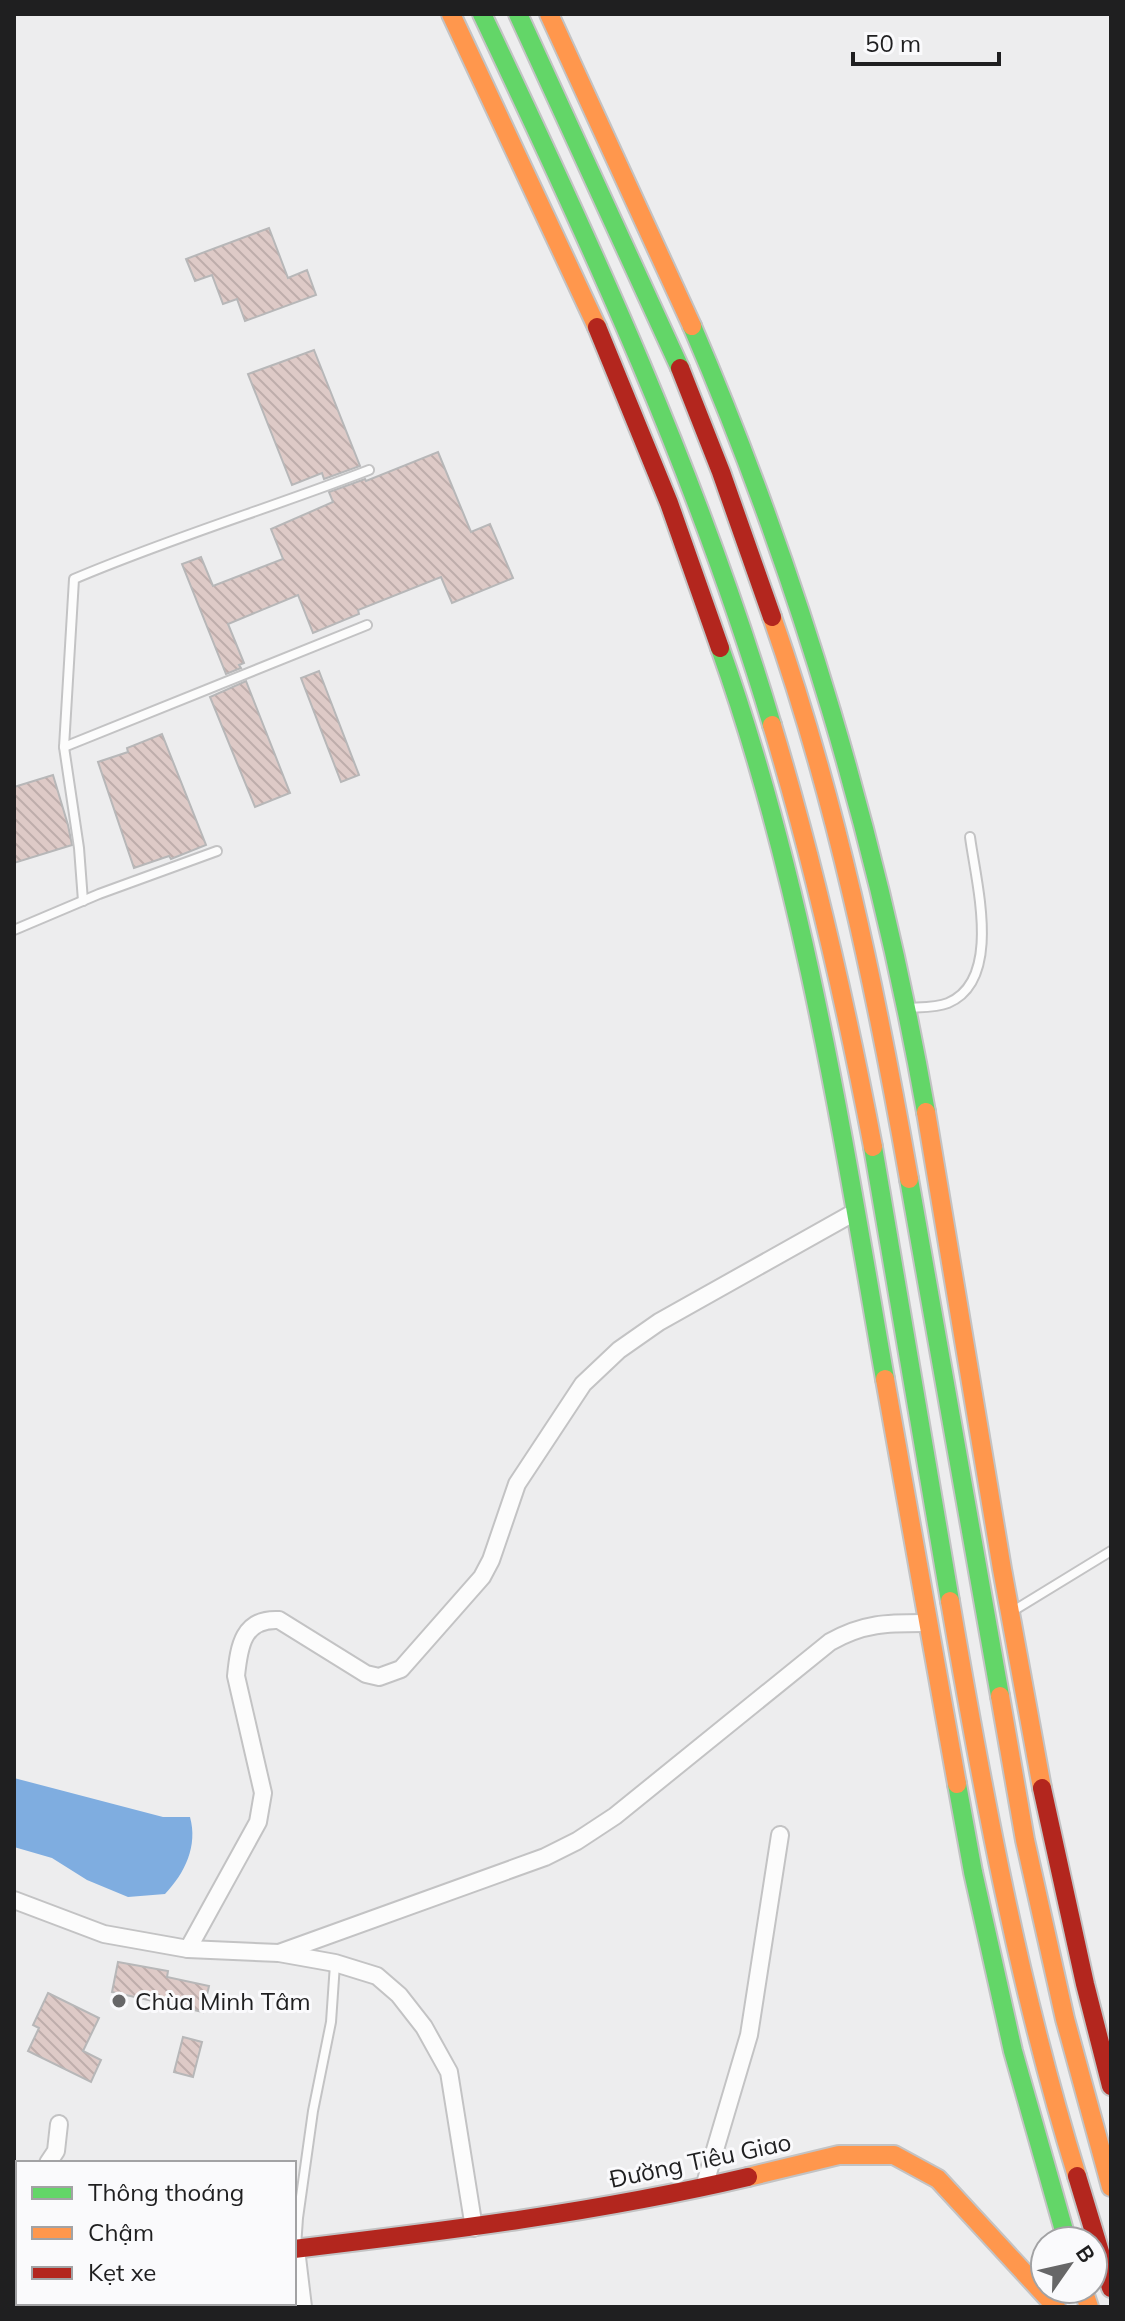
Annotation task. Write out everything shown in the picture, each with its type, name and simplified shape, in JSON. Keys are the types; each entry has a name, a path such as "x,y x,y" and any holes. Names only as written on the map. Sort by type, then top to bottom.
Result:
{"street":[{"path":"451,14 616,369 669,503 731,678 781,849 829,1061 973,1872 1013,2051 1062,2225"},
{"path":"482,14 640,356 754,664 796,807 854,1051 997,1859 1037,2037 1080,2197 1111,2288"},
{"path":"518,14 668,338 721,472 782,646 832,818 884,1037 1025,1840 1065,2019 1111,2187"},
{"path":"549,14 691,321 744,456 806,630 856,801 905,1008 1048,1824 1088,2003 1111,2086"},
{"path":"188,1949 258,1822 262,1808 263,1793 236,1676 243,1638 253,1626 266,1619 279,1620 366,1674 379,1677 401,1669 482,1577 491,1560 517,1484 583,1384 619,1350 659,1322 855,1212"},
{"path":"279,1953 506,1871 577,1841 615,1816 830,1642 851,1630 875,1624 929,1623"},
{"path":"941,1690 1023,1679"},
{"path":"704,2187 749,2035 780,1835"},
{"path":"14,1900 104,1934 188,1949 279,1953 335,1963 377,1976 399,1995 424,2027 449,2072 474,2228"},
{"path":"49,2161 56,2151 59,2124"},
{"name":"Đường Tiêu Giao","path":"296,2249 474,2228 704,2187 839,2155 894,2155 938,2179 1056,2307"},
{"path":"296,2256 303,2307"}],"lane":[{"path":"83,901 79,848 64,747 74,579 144,549 289,501 369,470"},
{"path":"64,747 367,625"},
{"path":"905,1008 945,1005 973,982 980,968 980,912 970,837"},
{"path":"14,930 217,851"},
{"path":"1011,1612 1111,1551"},
{"path":"296,2239 313,2111 331,2022 335,1963"}],"water":[{"path":"14,1778 163,1817 190,1817 191,1849 184,1868 165,1894 128,1897 87,1880 52,1858 14,1847"}],"building":[{"path":"269,228 288,278 307,270 316,295 245,321 237,299 223,304 212,275 195,281 186,259"},
{"path":"314,350 360,466 324,479 322,473 292,485 248,374"},
{"path":"438,452 471,532 490,524 513,578 452,603 441,577 358,610 359,614 313,633 298,595 228,624 244,663 239,665 241,668 226,674 182,564 201,557 213,586 283,559 271,529 333,502 329,492 366,481"},
{"path":"319,671 359,775 341,782 301,678"},
{"path":"246,681 290,793 255,807 210,697"},
{"path":"162,734 206,845 171,859 169,856 134,868 98,762 128,752 127,748"},
{"path":"53,775 72,845 14,863 14,787"},
{"path":"118,1962 168,1971 167,1977 209,1986 203,2012 112,1992"},
{"path":"48,1993 99,2018 83,2051 101,2060 91,2082 28,2051 39,2028 33,2025"},
{"path":"183,2037 202,2042 193,2077 174,2072"}],"traffic: fast":[{"path":"482,14 603,276 677,452 743,633 772,725"},
{"path":"518,14 680,368"},
{"path":"692,326 767,516 832,712 885,912 926,1112"},
{"path":"720,648 749,737 798,918 836,1102 885,1379"},
{"path":"873,1147 950,1601"},
{"path":"909,1179 1000,1696"},
{"path":"957,1784 973,1872 1013,2051 1062,2225"}],"traffic: slow":[{"path":"451,14 597,327"},
{"path":"549,14 692,326"},
{"path":"772,617 835,825 883,1037 909,1179"},
{"path":"772,725 828,935 873,1147"},
{"path":"926,1112 1042,1788"},
{"path":"885,1379 957,1784"},
{"path":"950,1601 1004,1891 1037,2034 1077,2176"},
{"path":"1000,1696 1025,1840 1065,2019 1111,2187"},
{"path":"748,2177 839,2155 894,2155 938,2179 1056,2307"},
{"path":"88,2307 92,2305"}],"traffic: jam":[{"path":"597,327 669,503 720,648"},
{"path":"680,368 721,472 772,617"},
{"path":"1042,1788 1111,2086"},
{"path":"1077,2176 1111,2288"},
{"path":"296,2249 579,2210 748,2177"}],"place":[{"name":"Chùa Minh Tâm","path":"119,2001"}]}
